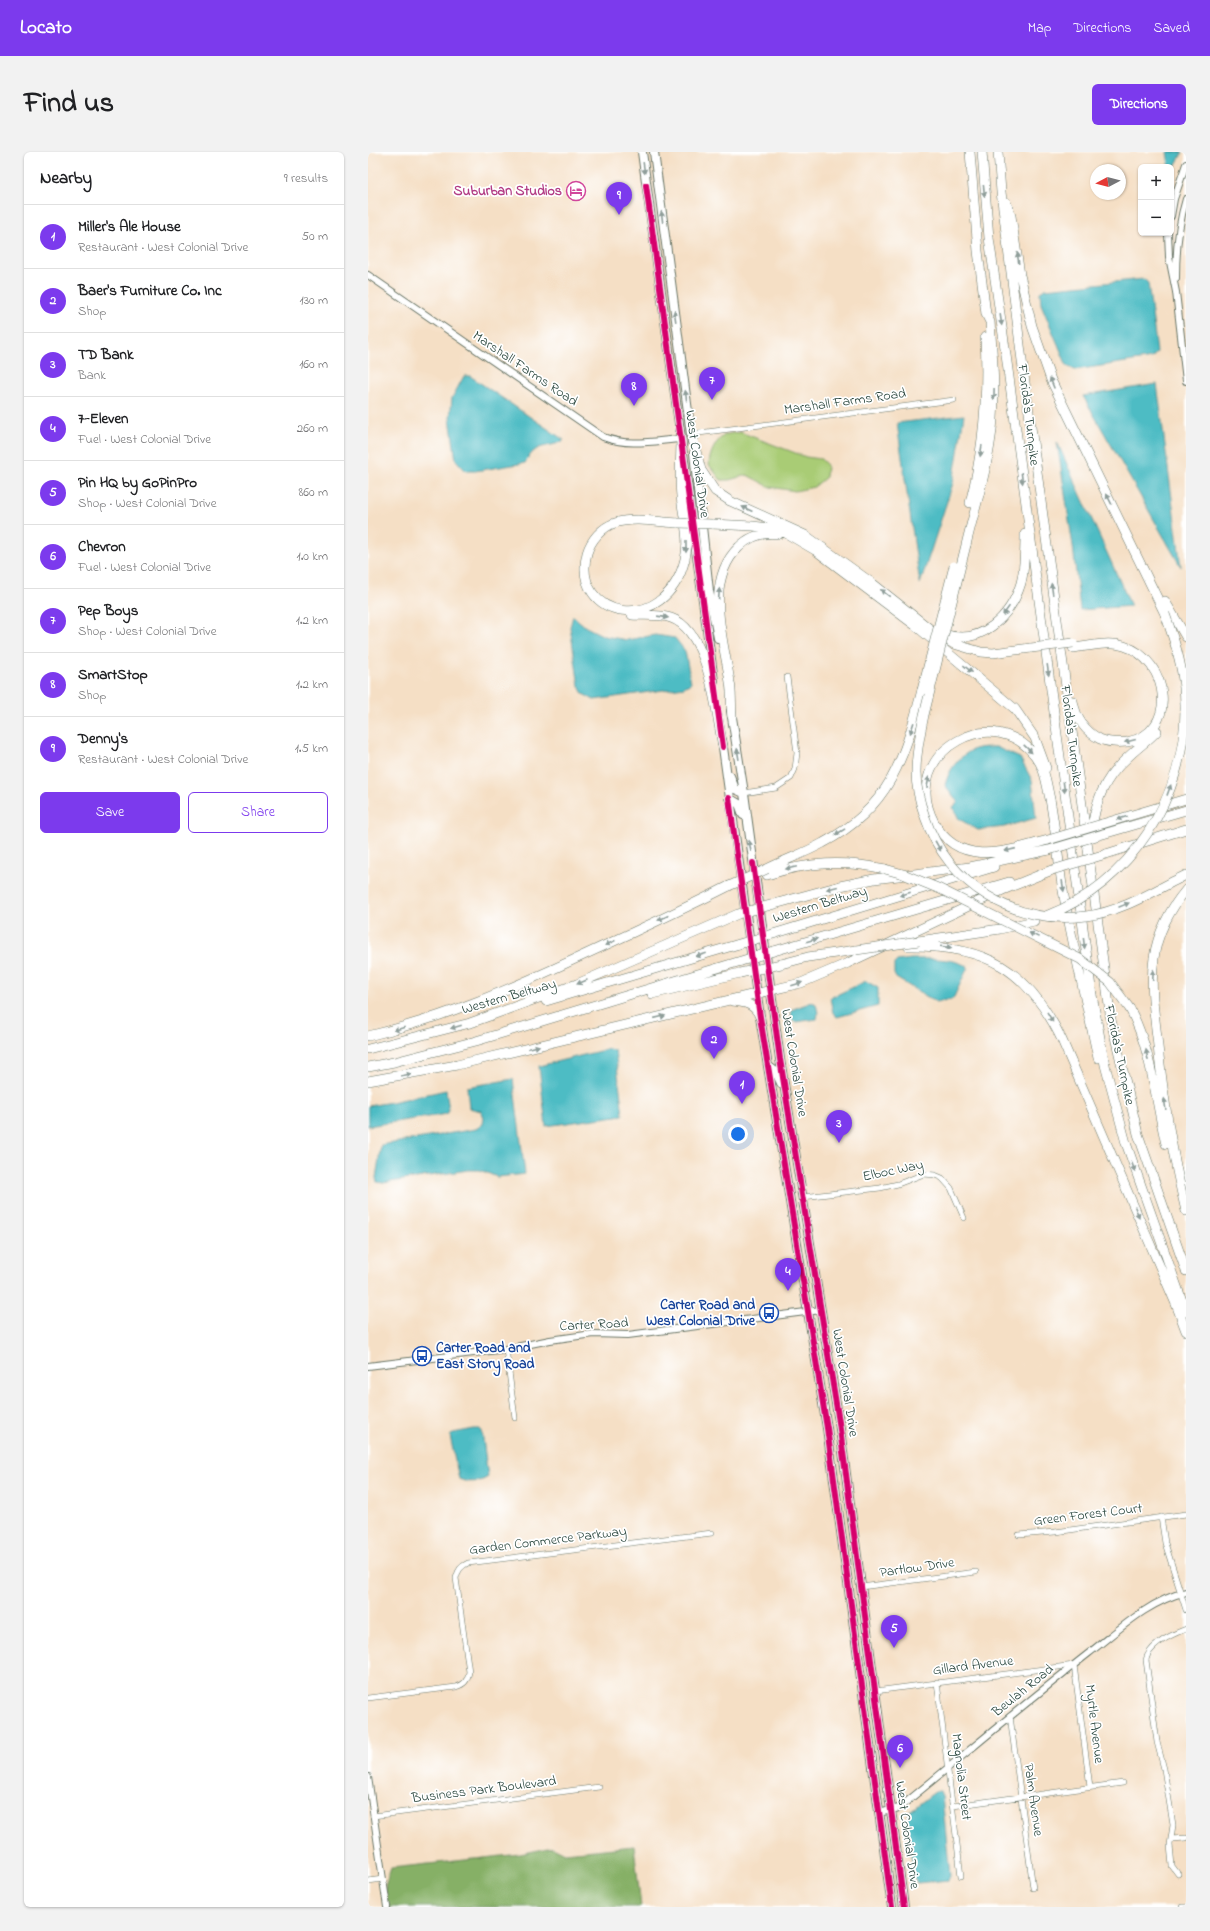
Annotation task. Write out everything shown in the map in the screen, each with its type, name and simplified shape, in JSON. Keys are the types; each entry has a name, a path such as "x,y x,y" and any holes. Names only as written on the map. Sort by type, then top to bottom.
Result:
{"highway":[{"name":"West Colonial Drive","path":"642,152 760,1017 809,1312 839,1515 892,1907"},
{"name":"West Colonial Drive","path":"654,152 710,591 744,793 759,908 848,1487 904,1907"},
{"path":"368,1036 440,1016 485,1000 767,872 823,843 847,828 864,815 880,798 893,776 905,750 963,544 982,483 990,444 994,412 994,376 990,322 986,314 978,252 970,152"},
{"name":"Florida's Turnpike","path":"982,152 989,238 1087,964 1105,1065 1126,1144 1186,1312"},
{"name":"Florida's Turnpike","path":"998,152 1001,192 1057,628 1109,1004 1120,1062 1138,1134 1186,1271"},
{"path":"646,185 658,183"},
{"path":"1001,192 1012,216 1020,275 1032,326 1041,354 1061,404 1169,614 1186,638"},
{"path":"691,435 701,470 715,491 730,501 805,536 935,633 954,644 981,652 993,653 1031,651"},
{"path":"678,521 626,521 614,524 599,533 588,549 585,565 587,579 596,596 607,605 619,610 639,610 663,598 678,578 687,550 680,480 681,439"},
{"path":"927,626 956,638 968,637 989,629 999,620 1008,609 1021,583 1025,552 1026,506"},
{"path":"744,793 735,789 731,783 722,747 707,671 703,655 696,639 686,628 672,618 662,616 625,615 605,608 592,596 585,585 582,574 583,552 588,540 603,525 626,517 777,529 791,535 815,550 940,643 967,654 992,658 1107,638 1126,641 1139,647 1154,660 1165,679 1168,698 1166,714 1158,730 1111,773 1103,786 1094,812 1088,851"},
{"path":"712,523 762,523 783,526"},
{"path":"732,716 731,684 718,609 722,574 735,550 750,538 768,533 791,535"},
{"path":"963,544 924,715 919,741 916,773 920,800 929,829 944,856 964,879 987,897 1016,910 1046,917 1081,917 1108,911 1129,903 1182,877"},
{"path":"615,1000 632,998 740,974 808,957 1000,929 1034,921 1081,899 1113,874 1138,848 1152,827 1165,801 1181,753 1185,705 1179,658 1169,614"},
{"path":"916,626 1015,709 1026,722 1043,757 1047,771 1068,917 1099,1065 1126,1144"},
{"path":"1057,628 1075,711 1084,728 1101,740 1119,743 1130,741 1146,733 1154,725 1159,716 1163,698 1160,680 1149,662 1135,651 1114,644 1073,645"},
{"path":"1053,817 1042,768 1026,747 1011,737 998,733 986,732 964,736 953,742 942,752 930,770 926,791 930,815 941,832 959,847 971,852 992,853 1048,840 1186,799"},
{"path":"729,798 741,807 748,829"},
{"name":"Western Beltway","path":"368,1049 470,1023 1186,810"},
{"path":"368,1066 394,1062 476,1041 1186,829"},
{"path":"470,1023 577,984 746,912 759,908 840,886 874,879 970,867 1049,850"},
{"path":"767,872 827,862 849,863 885,869 903,874 940,889 1080,959 1110,982 1130,1009 1139,1027 1145,1046 1162,1129 1186,1215"},
{"path":"368,1081 457,1065 801,983 991,895 1052,870"},
{"path":"1186,890 1167,918 1159,938 1154,958 1152,985 1168,1122 1176,1169 1186,1211"},
{"path":"856,950 908,946 952,947 1003,966 1025,983 1045,1008 1062,1040 1186,1331"},
{"path":"729,1000 750,1005 758,1011 760,1017"},
{"path":"768,1066 776,1072 788,1101"},
{"path":"789,1186 798,1195 803,1197"},
{"path":"790,1197 800,1207 808,1225"},
{"path":"829,1448 840,1480 848,1487"},
{"path":"839,1515 847,1519 856,1544"},
{"path":"857,1648 867,1684 875,1691"}],"street":[{"path":"1174,204 1181,176 1186,164"},
{"path":"1176,292 1176,254 1181,214 1186,199"},
{"path":"1168,236 1169,258 1176,292 1186,381"},
{"name":"Marshall Farms Road","path":"368,275 603,437 616,442 632,444 681,439"},
{"name":"Marshall Farms Road","path":"691,435 954,400"},
{"path":"744,793 776,788 791,778 795,769 797,753 787,676"},
{"name":"Elboc Way","path":"803,1197 880,1188 898,1184 924,1174 936,1175 942,1178 951,1188 964,1218"},
{"name":"Carter Road","path":"368,1366 506,1349 550,1340 593,1334 628,1335 821,1310"},
{"path":"506,1349 515,1418"},
{"name":"Green Forest Court","path":"1019,1535 1054,1532 1186,1514"},
{"path":"1161,1517 1165,1543 1183,1593 1186,1610"},
{"name":"Garden Commerce Parkway","path":"368,1698 456,1687 463,1685 467,1680 469,1672 456,1578 458,1571 463,1565 472,1562 712,1533"},
{"name":"Partlow Drive","path":"861,1587 976,1572"},
{"name":"Beulah Road","path":"879,1813 899,1808 948,1769 1010,1716 1140,1613 1166,1598 1183,1593"},
{"path":"1178,1874 1172,1866 1170,1845 1173,1826 1164,1769 1155,1730 1146,1660 1152,1650 1172,1635 1186,1629"},
{"name":"Gillard Avenue","path":"875,1691 1074,1665"},
{"name":"Myrtle Avenue","path":"1074,1665 1090,1787"},
{"name":"Magnolia Street","path":"937,1682 961,1876"},
{"name":"Palm Avenue","path":"1010,1716 1033,1888"},
{"path":"368,1777 387,1907"},
{"path":"953,1806 1123,1783"},
{"name":"Business Park Boulevard","path":"373,1816 599,1787"},
{"path":"1171,1839 1186,1838"},
{"path":"368,1881 383,1879"},
{"path":"1182,1907 1186,1906"}],"green space":[{"path":"740,432 806,457 821,459 827,465 826,477 814,487 795,491 770,487 747,475 729,480 721,480 709,465 710,456 716,443 723,436"},
{"path":"634,1846 641,1907 388,1907 385,1886 391,1868 520,1854 553,1847 565,1853"}],"water":[{"path":"1167,152 1183,152 1175,166 1174,164 1169,164"},
{"path":"1144,279 1148,283 1157,352 1152,358 1075,370 1067,366 1041,304 1040,292 1045,289"},
{"path":"464,376 470,376 564,440 556,444 536,449 525,463 475,471 466,471 456,460 450,418 452,398"},
{"path":"1157,384 1181,567 1083,396"},
{"path":"964,415 953,483 920,584 897,423"},
{"path":"1057,442 1131,606 1080,610 1073,546"},
{"path":"573,616 586,627 604,636 627,640 655,635 675,638 685,651 691,683 684,687 594,700 583,694 579,686 570,627"},
{"path":"996,747 1020,758 1032,780 1036,818 1004,827 978,830 959,819 953,807 958,802 945,785 952,768 964,755 976,748"},
{"path":"911,959 948,960 968,967 953,999 936,1002 896,978 894,974 894,964 897,961"},
{"path":"866,981 878,988 878,1006 837,1017 833,1013 830,998"},
{"path":"812,1002 816,1004 818,1013 817,1019 795,1022 792,1020 791,1010"},
{"path":"608,1049 615,1050 623,1115 546,1126 539,1066"},
{"path":"513,1079 525,1174 497,1177 480,1170 468,1170 383,1183 377,1182 376,1178 381,1145 476,1129 483,1124 484,1117 481,1111 469,1108 467,1087"},
{"path":"446,1090 449,1110 447,1114 368,1126 368,1106"},
{"path":"480,1429 482,1431 488,1477 470,1482 459,1479 450,1436 453,1433"},
{"path":"936,1791 940,1791 942,1796 950,1876 948,1880 917,1883 914,1878 907,1819 910,1811"}],"cycle path":[{"path":"646,185 723,747"},
{"path":"729,798 760,1017 827,1428 892,1907"},
{"path":"753,863 780,1059 839,1422 904,1907"}],"place":[{"name":"Suburban Studios","path":"576,191"},
{"name":"Denny's","path":"619,215"},
{"name":"Pep Boys","path":"712,400"},
{"name":"SmartStop","path":"634,406"},
{"name":"Baer's Furniture Co. Inc","path":"714,1059"},
{"name":"Miller's Ale House","path":"742,1104"},
{"name":"TD Bank","path":"839,1143"},
{"name":"7-Eleven","path":"788,1291"},
{"name":"Carter Road and West Colonial Drive","path":"769,1313"},
{"name":"Carter Road and East Story Road","path":"422,1356"},
{"name":"Pin HQ by GoPinPro","path":"894,1648"},
{"name":"Chevron","path":"900,1768"}]}
